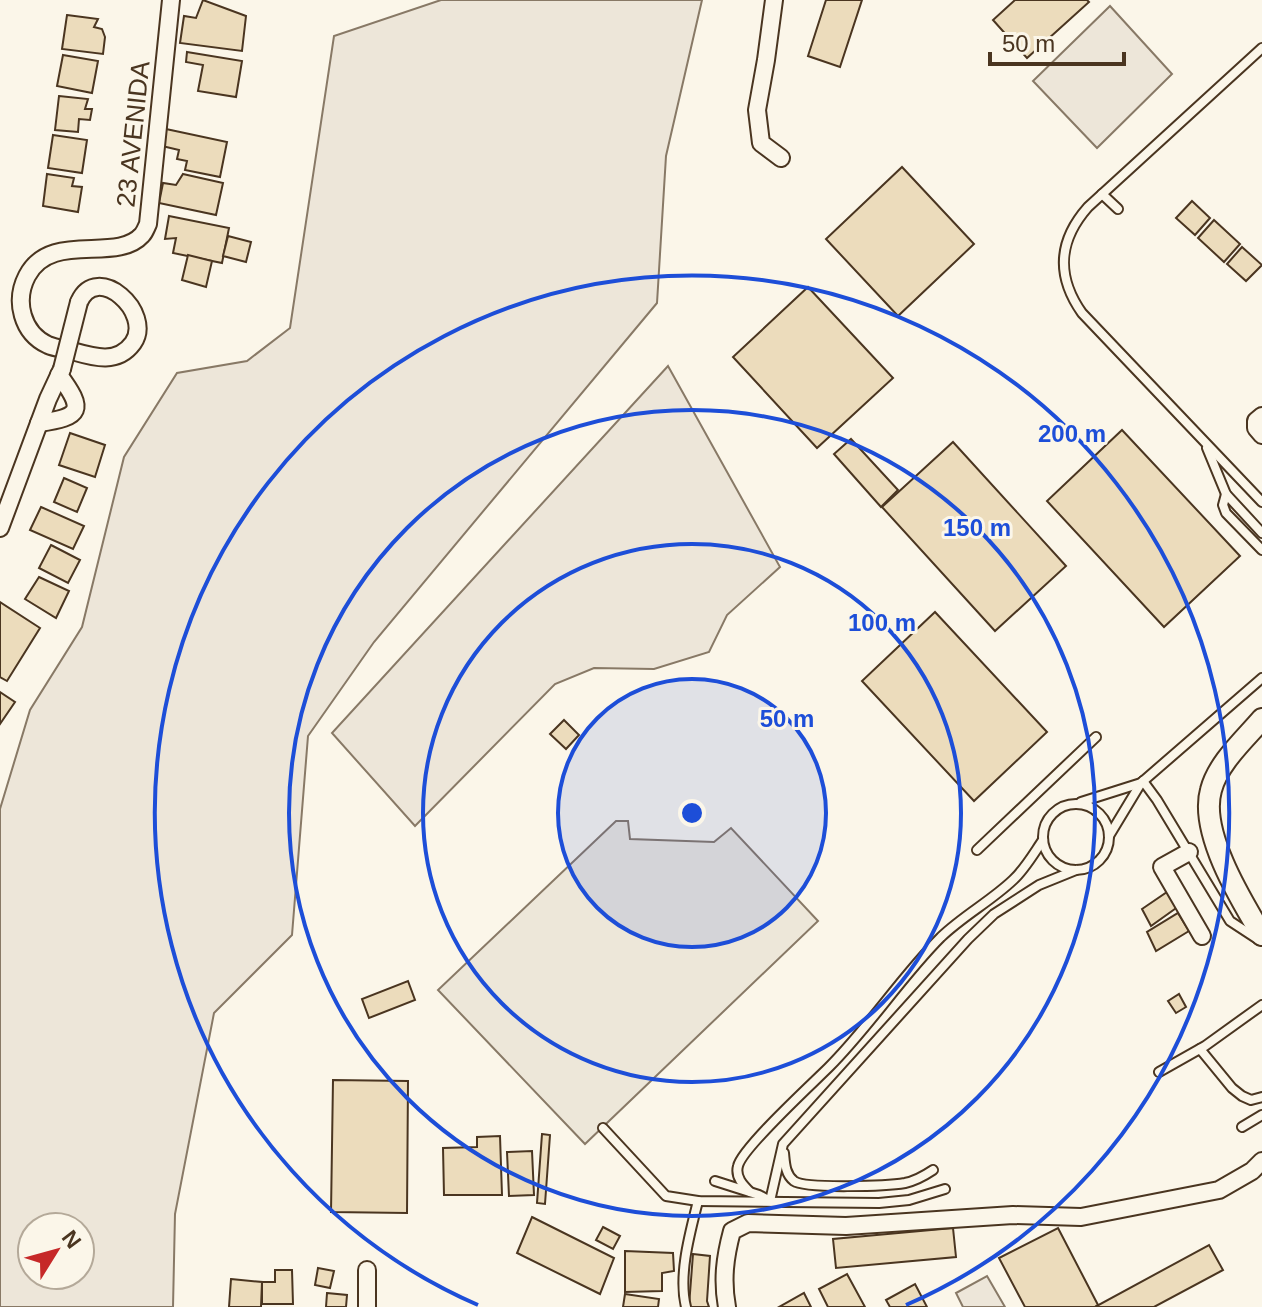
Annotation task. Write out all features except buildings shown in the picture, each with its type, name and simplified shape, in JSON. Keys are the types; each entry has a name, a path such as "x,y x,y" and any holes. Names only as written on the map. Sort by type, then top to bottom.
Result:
{"street":[{"name":"23 AVENIDA","path":"0,528 61,372 79,302 82,296 93,289 105,288 118,293 124,297 135,317 138,333 134,342 120,353 101,359 47,345 28,327 20,306 21,295 27,275 35,264 45,258 59,251 121,246 142,235 148,224 171,0"},
{"path":"774,0 757,110 761,143 781,158"},
{"path":"39,423 65,419 76,409 75,396 61,372"},
{"path":"1262,416 1256,421 1256,428 1262,435"},
{"path":"1262,719 1221,768 1211,791 1209,815 1219,851 1237,894 1262,935"},
{"path":"1189,852 1162,867 1202,936"},
{"path":"727,1307 724,1281 732,1231 748,1223 846,1226 1013,1215 1081,1217 1219,1190 1252,1171 1262,1161"},
{"path":"367,1270 367,1307"}],"lane":[{"path":"1262,48 1079,218 1065,245 1064,271 1073,301 1091,324 1262,502"},
{"path":"1102,194 1118,209"},
{"path":"1205,444 1226,494 1262,533"},
{"path":"1226,494 1223,505 1226,513 1262,550"},
{"path":"770,1201 783,1144 968,939 994,914 1039,885 1085,869 1100,860 1109,836 1142,782 1262,678"},
{"path":"977,850 1096,737"},
{"path":"1076,870 1050,858 1043,840 1043,829 1048,818 1066,805 1142,782"},
{"path":"1142,782 1157,800 1230,921 1262,943"},
{"path":"1077,803 1097,811 1109,836"},
{"path":"774,1183 765,1193 754,1194 737,1175 738,1164 756,1141 857,1037 921,959 964,915 1016,877 1043,840"},
{"path":"1159,1072 1200,1049 1262,1005"},
{"path":"857,1037 869,1049"},
{"path":"1200,1049 1237,1093 1251,1100 1262,1097"},
{"path":"828,1068 841,1080"},
{"path":"1242,1127 1262,1115"},
{"path":"603,1128 666,1196 698,1201 879,1203 909,1200 945,1189 933,1181 933,1170 907,1183 811,1186 795,1182 786,1172 783,1144"},
{"path":"715,1181 770,1201"},
{"path":"686,1307 683,1294 686,1249 698,1201"}],"shaded area":[{"path":"441,0 702,0 666,156 657,303 374,642 308,736 292,935 214,1013 175,1214 173,1307 0,1307 0,809 30,710 82,627 124,457 177,373 247,361 290,328 334,36"},
{"path":"1110,6 1172,74 1097,148 1033,81"},
{"path":"668,366 780,567 727,615 709,652 654,669 594,668 555,684 415,826 332,733"},
{"path":"616,821 628,821 630,839 714,842 731,828 818,921 585,1144 438,990"},
{"path":"987,1276 1005,1307 963,1307 956,1293"}]}
